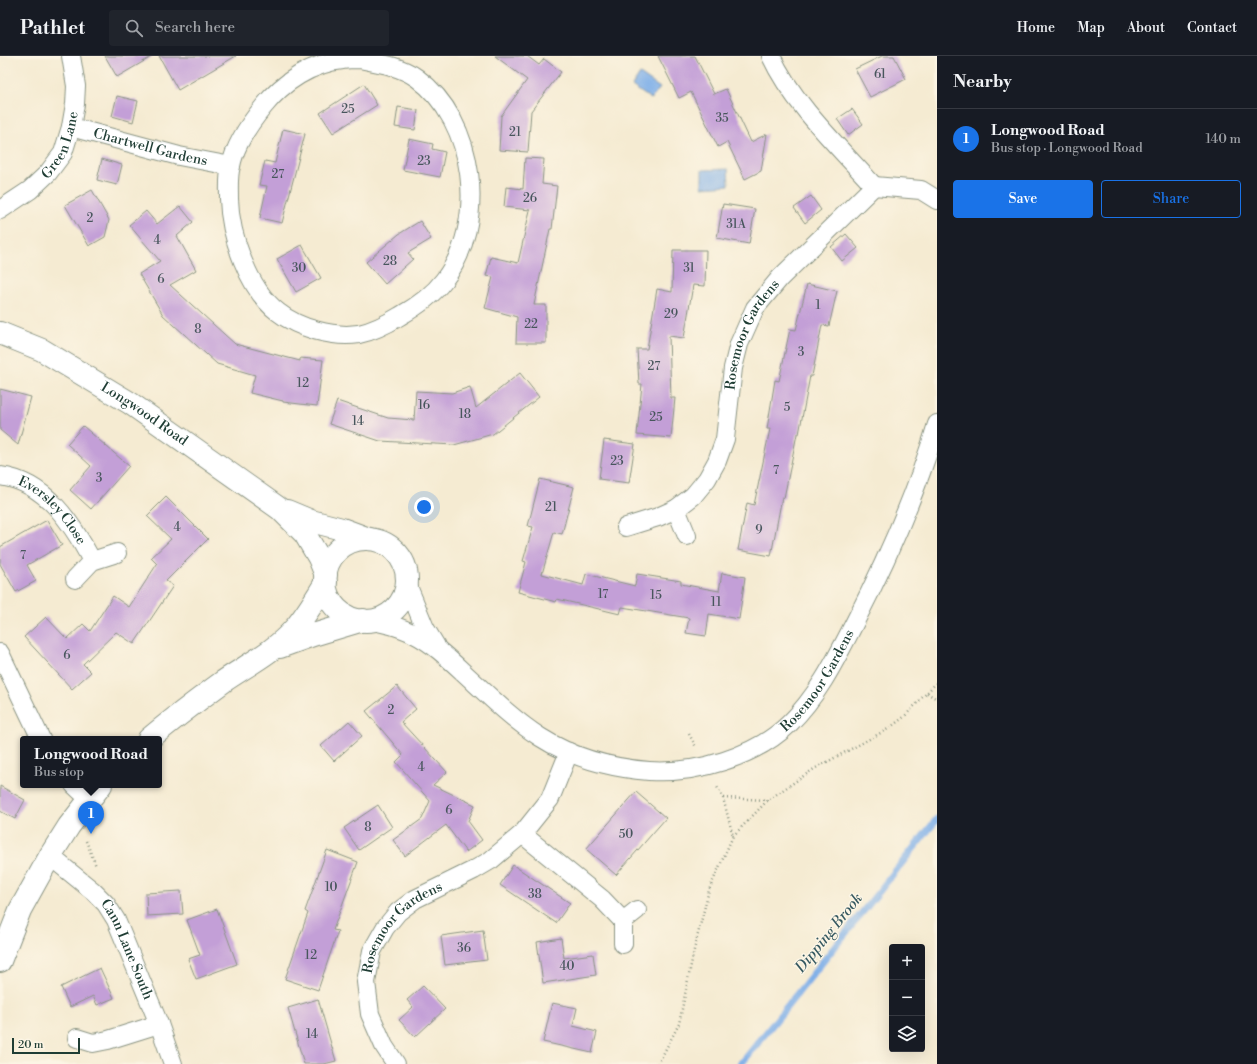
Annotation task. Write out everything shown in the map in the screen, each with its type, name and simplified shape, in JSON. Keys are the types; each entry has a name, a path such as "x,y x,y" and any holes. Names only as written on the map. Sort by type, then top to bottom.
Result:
{"street":[{"name":"Green Lane","path":"0,210 30,190 48,173 63,153 71,127 75,104 76,86 71,56"},
{"path":"771,56 788,86 806,110 874,186 922,190 937,200"},
{"path":"359,59 383,63 403,70 416,77 440,100 450,116 465,152 470,192 467,230 462,249 443,282 428,297 391,321 374,329 358,334 326,333 308,328 277,312 256,287 248,273 236,242 232,226 230,207 231,166 236,150 256,115 268,100 283,86 296,77 326,64 343,60 359,59"},
{"name":"Chartwell Gardens","path":"71,127 172,154 231,166"},
{"name":"Rosemoor Gardens","path":"626,527 658,517 676,509 693,496 707,479 717,461 725,439 733,368 739,344 755,308 780,278 874,186"},
{"name":"Longwood Road","path":"0,333 42,350 130,403 280,509 305,534 319,558 326,578"},
{"name":"Rosemoor Gardens","path":"365,620 393,625 413,633 437,648 504,710 540,737 569,752 604,765 636,770 659,771 706,766 730,759 753,749 773,737 789,724 804,708 818,689 873,588 894,542 913,495 937,424"},
{"name":"Eversley Close","path":"0,476 9,477 30,485 49,500 65,517 92,561"},
{"name":"Longwood Road","path":"280,509 311,521 342,529 369,539"},
{"path":"676,509 687,536"},
{"path":"153,736 191,705 270,651 294,629 308,612 326,578 329,563 336,552 345,544 357,540 369,539 382,542 393,548 402,558 407,571 407,584 404,596 398,606 389,614 378,619 365,620 313,635 270,651"},
{"name":"Eversley Close","path":"75,579 92,561 117,553"},
{"path":"326,578 328,593 333,604 352,618 365,620"},
{"name":"Rosemoor Gardens","path":"407,584 425,628 437,648"},
{"path":"0,653 40,736"},
{"name":"Rosemoor Gardens","path":"396,1064 384,1046 370,1014 366,982 372,951 385,928 398,912 415,899 491,860 522,834 550,799 569,752"},
{"path":"0,961 20,910 50,856 69,826 88,790"},
{"path":"522,834 602,899 623,921 623,944"},
{"name":"Cann Lane South","path":"50,856 93,891 106,904 116,920 159,1024 173,1064"},
{"path":"623,921 637,910"},
{"path":"77,1038 93,1043 108,1040 159,1024"}],"path":[{"path":"658,1064 679,1024 694,950 709,890 733,836 768,800 814,769 888,729 904,717 937,682"},
{"path":"927,693 937,699"},
{"path":"706,766 723,798 733,836"},
{"path":"723,798 768,800"}],"water":[{"path":"640,74 660,88 651,99 632,86"},
{"path":"728,169 729,185 702,187 702,170"}],"building":[{"path":"105,56 153,56 117,77"},
{"path":"159,56 236,56 178,90"},
{"path":"495,56 527,56 539,65 544,59 561,72 531,111 528,152 499,150 501,116 527,80"},
{"path":"658,56 695,56 714,94 726,89 751,142 767,134 761,171 745,179 727,142 718,147 691,92 679,98"},
{"path":"882,56 894,56 906,79 870,97 855,69"},
{"path":"364,84 377,105 333,133 320,113"},
{"path":"117,96 138,101 133,122 112,116"},
{"path":"398,107 418,110 415,130 395,127"},
{"path":"852,109 863,124 848,135 837,119"},
{"path":"283,129 305,134 282,223 260,218 267,186 259,185 265,161 275,163"},
{"path":"409,139 433,144 432,149 445,152 440,177 403,170"},
{"path":"525,158 544,159 542,184 557,186 552,229 550,229 534,305 546,305 546,343 516,343 517,317 485,308 493,277 486,276 491,257 518,263 530,210 504,207 506,187 523,189"},
{"path":"102,159 122,165 117,185 97,180"},
{"path":"92,190 109,220 105,237 89,246 65,205"},
{"path":"811,196 821,210 805,223 794,208"},
{"path":"723,204 755,209 749,244 717,238"},
{"path":"180,206 193,222 177,236 196,270 170,285 235,344 300,361 300,358 323,360 317,406 283,402 250,393 255,375 217,364 163,315 139,274 160,261 129,225 146,211 157,224"},
{"path":"420,221 431,239 408,253 413,259 385,284 366,262 399,234"},
{"path":"846,234 858,248 842,261 831,247"},
{"path":"302,245 321,278 296,292 277,259"},
{"path":"673,250 706,250 705,286 693,285 684,338 669,336 671,398 675,398 671,438 637,435 642,384 639,384 637,349 647,349 657,289 672,292"},
{"path":"807,284 837,291 829,326 822,325 812,376 810,376 799,434 797,434 784,498 782,497 771,556 738,550 747,503 754,505 770,429 767,429 775,380 779,381 790,329 796,330"},
{"path":"520,373 539,397 493,434 454,445 380,441 329,424 337,401 388,418 414,420 416,391 452,393 470,387 476,408"},
{"path":"0,389 31,397 18,445 0,430"},
{"path":"83,426 129,466 91,509 70,490 91,466 67,444"},
{"path":"604,440 635,444 629,483 599,479"},
{"path":"540,479 574,487 562,534 554,532 542,574 583,585 586,574 635,586 637,574 681,581 681,584 719,591 722,573 745,577 739,619 709,614 706,636 686,633 689,618 622,607 620,614 557,599 556,602 518,592 526,562 523,561 533,527 528,526"},
{"path":"166,497 208,539 166,581 173,586 134,644 116,632 83,664 91,672 72,689 24,637 46,617 67,639 83,624 90,631 113,596 129,607 157,564 151,558 171,539 147,516"},
{"path":"47,520 62,545 27,565 36,581 16,592 0,564 0,547"},
{"path":"397,686 416,709 401,722 447,772 433,785 475,805 468,821 482,840 466,852 446,825 405,856 393,840 422,819 430,801 396,762 403,755 366,711"},
{"path":"349,721 362,736 334,761 321,746"},
{"path":"0,786 25,800 15,819 0,811"},
{"path":"636,792 666,818 616,875 586,849"},
{"path":"378,805 392,827 359,850 344,828"},
{"path":"327,850 358,862 333,930 338,931 318,990 285,979 308,913 305,911"},
{"path":"513,865 570,903 556,923 500,885"},
{"path":"181,891 183,914 147,916 146,893"},
{"path":"217,909 237,964 196,979 188,959 200,955 187,920"},
{"path":"483,930 487,960 445,965 441,936"},
{"path":"561,938 564,958 593,954 596,975 543,983 537,942"},
{"path":"100,968 114,998 97,1005 93,996 70,1007 61,987"},
{"path":"423,986 445,1009 415,1037 399,1020 413,1007 407,1000"},
{"path":"318,999 336,1061 324,1064 304,1064 288,1008"},
{"path":"552,1003 577,1008 573,1026 597,1032 592,1053 543,1042"}],"waterway":[{"name":"Dipping Brook","path":"741,1064 937,819"}],"place":[{"name":"Longwood Road","path":"91,834"}]}
